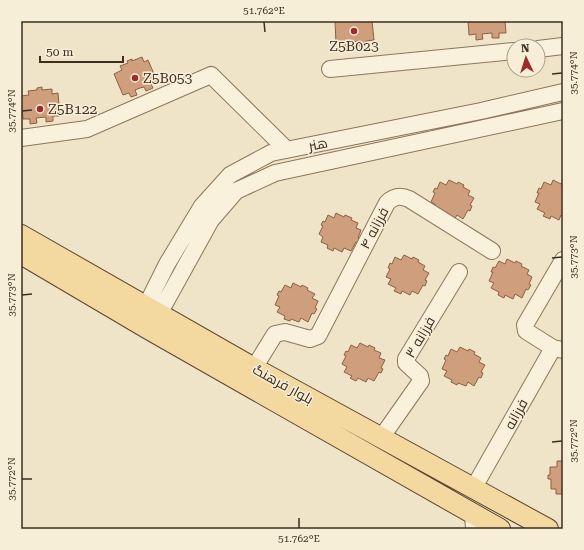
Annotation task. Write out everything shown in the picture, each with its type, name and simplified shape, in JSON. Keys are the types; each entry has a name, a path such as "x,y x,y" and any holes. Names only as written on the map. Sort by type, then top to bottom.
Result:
{"main road":[{"name":"بلوار فرهنگ","path":"21,235 148,318 474,522 500,529"},
{"name":"بلوار فرهنگ","path":"21,254 148,318 254,368 548,529"}],"street":[{"path":"546,48 563,46"},
{"path":"330,69 506,52"},
{"path":"21,138 87,129 211,74 287,150"},
{"name":"هنر","path":"148,318 167,264 202,206 230,175 271,153 563,92"},
{"name":"هنر","path":"148,318 211,220 236,191 275,173 563,111"},
{"name":"فرزانه ۴","path":"254,368 275,334 285,332 310,339 314,339 318,336 387,203 393,197 402,196 410,199 492,251"},
{"path":"558,349 526,331 525,326 563,260"},
{"name":"فرزانه ۳","path":"381,438 422,381 420,376 406,363 406,359 460,272"},
{"name":"فرزانه","path":"474,489 558,349"}],"building":[{"name":"Z5B023","path":"335,21 372,21 374,40 366,41 367,46 359,46 359,41 350,42 350,47 343,47 343,42 336,43"},
{"path":"468,21 505,21 506,33 499,33 499,38 492,38 492,33 482,34 483,39 476,40 476,34 469,35"},
{"name":"Z5B053","path":"142,57 144,62 148,60 157,81 151,84 153,88 146,91 144,87 135,90 137,95 131,97 129,93 123,95 114,74 122,70 120,66 128,63 127,61 132,59 132,61"},
{"name":"Z5B122","path":"42,87 42,90 52,89 52,94 58,93 60,116 53,116 53,121 46,122 46,117 36,118 37,123 30,124 30,119 23,119 21,96 29,95 28,91 37,90 37,88"},
{"path":"449,180 457,184 458,182 464,185 463,187 470,191 468,195 474,198 470,205 472,206 470,211 468,210 463,219 457,215 454,220 433,209 435,204 431,202 435,193 433,192 435,188 437,189 440,182 446,185"},
{"path":"553,180 561,184 562,182 563,183 563,217 561,215 559,220 551,216 550,219 543,216 545,213 537,209 540,204 535,202 539,193 537,193 539,188 541,189 544,182 551,185"},
{"path":"336,213 344,217 345,215 352,218 351,220 358,223 356,228 361,230 358,243 356,242 351,251 344,248 342,252 334,248 333,251 327,248 328,245 321,242 323,237 319,234 323,226 321,225 323,221 325,222 328,215 334,218"},
{"path":"404,255 412,259 413,257 419,260 418,262 425,266 423,270 429,273 425,280 427,281 425,286 423,285 418,294 412,291 410,295 402,291 401,294 394,291 396,288 388,284 391,279 386,277 390,269 388,268 390,263 392,264 395,257 401,260"},
{"path":"507,259 515,263 516,261 522,264 521,266 529,270 527,274 532,277 529,284 531,285 528,290 526,289 522,298 515,294 513,299 505,295 504,298 498,295 499,292 491,288 494,283 489,281 493,272 491,272 493,267 495,268 499,261 505,264"},
{"path":"293,283 301,287 302,285 308,288 307,290 315,294 312,298 318,301 315,308 317,309 314,314 312,313 308,322 301,318 299,322 291,319 290,321 284,319 285,316 277,312 280,307 275,305 279,296 277,295 279,291 281,292 285,285 291,288"},
{"path":"360,343 368,347 369,345 375,348 374,350 381,353 379,358 385,360 381,368 383,369 381,373 379,372 374,381 368,378 366,382 358,378 356,381 350,378 352,376 344,372 347,367 342,364 346,356 344,355 346,351 348,352 351,345 357,348"},
{"path":"460,347 468,351 469,349 475,352 474,354 481,358 479,362 485,365 481,372 483,373 481,378 479,377 474,386 468,382 466,386 458,383 457,385 451,382 452,380 444,376 447,371 442,369 446,360 444,359 446,355 448,356 451,349 457,352"},
{"path":"557,461 563,461 563,494 556,494 556,489 551,489 551,479 548,479 548,475 550,475 550,467 557,467"}],"place":[{"name":"Z5B023","path":"354,31"},
{"name":"Z5B053","path":"135,78"},
{"name":"Z5B122","path":"40,109"}]}
